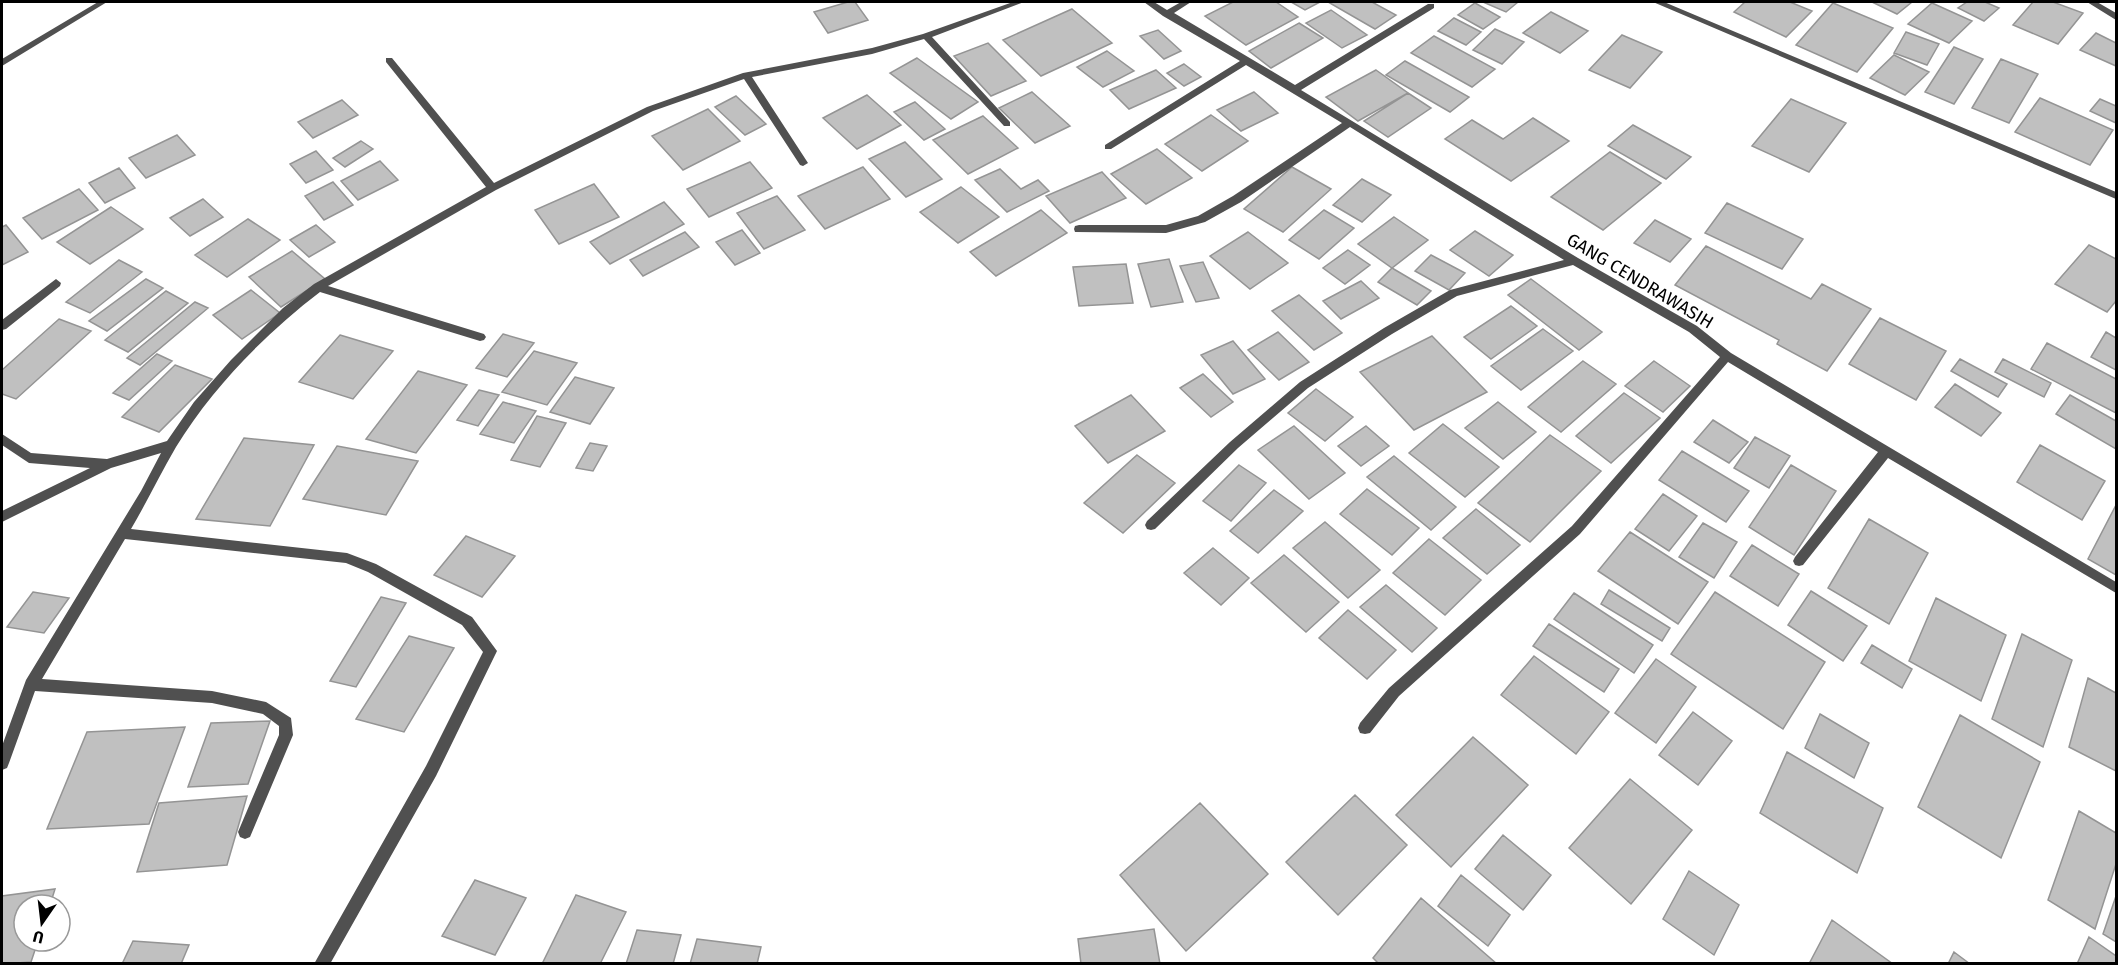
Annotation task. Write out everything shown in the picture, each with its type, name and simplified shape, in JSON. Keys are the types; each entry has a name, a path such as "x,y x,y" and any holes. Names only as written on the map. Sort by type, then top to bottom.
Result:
{"street":[{"path":"2,63 103,2"},
{"path":"2,763 31,684 122,534 171,445 198,405 287,310 318,287 492,188 650,109 747,75 872,51 926,36 1020,2"},
{"name":"GANG CENDRAWASIH","path":"1148,2 1350,122 1574,261 1693,329 1727,356 2116,588"},
{"path":"1166,14 1187,2"},
{"path":"1657,2 2116,196"},
{"path":"2091,2 2116,17"},
{"path":"1294,90 1431,6"},
{"path":"926,36 1007,124"},
{"path":"389,60 492,188"},
{"path":"1108,147 1246,61"},
{"path":"747,75 803,163"},
{"path":"1079,229 1166,229 1201,219 1237,199 1350,122"},
{"path":"1151,525 1234,445 1304,385 1388,331 1455,293 1574,261"},
{"path":"2,326 56,283"},
{"path":"318,287 480,337"},
{"path":"1365,728 1394,692 1576,530 1727,356"},
{"path":"2,439 29,458 107,464"},
{"path":"2,517 107,464 171,445"},
{"path":"1799,561 1887,450"},
{"path":"122,534 347,558 372,568 467,621 490,651 458,723 420,796 321,963"},
{"path":"31,684 212,697 266,708 286,723 286,735 245,832"}],"building":[{"path":"855,2 868,20 828,33 814,12"},
{"path":"1233,2 1276,2 1298,17 1246,45 1205,16"},
{"path":"1291,2 1320,2 1305,10"},
{"path":"1328,2 1372,2 1396,15 1375,29"},
{"path":"1483,2 1518,2 1506,12"},
{"path":"1745,2 1790,2 1812,11 1786,37 1734,12"},
{"path":"1872,2 1912,2 1897,14"},
{"path":"1967,2 1985,2 1999,8 1984,21 1958,8"},
{"path":"2033,2 2053,2 2083,13 2058,44 2013,25"},
{"path":"1475,3 1500,17 1483,29 1458,15"},
{"path":"1833,3 1893,28 1857,72 1796,45"},
{"path":"1932,3 1972,21 1949,43 1908,24"},
{"path":"1072,9 1112,43 1041,76 1003,40"},
{"path":"1331,10 1367,35 1342,48 1306,23"},
{"path":"1551,12 1588,31 1560,53 1523,33"},
{"path":"1454,18 1481,32 1466,45 1438,31"},
{"path":"1299,23 1323,38 1271,68 1249,51"},
{"path":"1495,29 1524,42 1502,64 1473,50"},
{"path":"1158,30 1181,51 1164,59 1140,36"},
{"path":"1906,32 1939,44 1927,65 1894,53"},
{"path":"2096,33 2116,43 2116,66 2080,50"},
{"path":"1622,35 1662,52 1630,88 1589,70"},
{"path":"1434,36 1495,69 1472,87 1411,53"},
{"path":"988,43 1026,81 991,96 954,56"},
{"path":"1954,47 1983,59 1954,104 1925,92"},
{"path":"1107,51 1134,71 1103,87 1077,67"},
{"path":"1894,55 1929,72 1905,95 1870,78"},
{"path":"917,58 978,102 951,119 890,73"},
{"path":"2001,59 2038,74 2009,123 1972,108"},
{"path":"1405,61 1469,97 1450,112 1386,75"},
{"path":"1184,64 1201,77 1184,86 1167,73"},
{"path":"1156,70 1176,88 1129,109 1110,90"},
{"path":"1376,70 1408,93 1358,121 1326,97"},
{"path":"1032,92 1070,126 1035,143 999,108"},
{"path":"1254,92 1278,113 1241,131 1217,110"},
{"path":"1408,93 1431,108 1388,137 1364,121"},
{"path":"867,95 901,125 857,149 823,118"},
{"path":"736,96 766,124 745,135 715,107"},
{"path":"2040,98 2113,130 2090,165 2015,132"},
{"path":"1791,99 1846,123 1809,172 1752,146"},
{"path":"2100,99 2116,106 2116,123 2090,111"},
{"path":"342,100 358,115 313,138 298,122"},
{"path":"915,102 945,129 924,140 894,112"},
{"path":"708,109 740,141 683,170 652,136"},
{"path":"1211,115 1248,141 1202,171 1165,144"},
{"path":"983,116 1018,148 968,174 933,140"},
{"path":"1533,118 1569,141 1511,181 1445,139 1472,120 1503,139"},
{"path":"1633,125 1691,157 1666,179 1608,146"},
{"path":"177,135 195,155 146,178 129,158"},
{"path":"361,141 373,149 345,167 333,158"},
{"path":"905,142 942,179 906,197 869,159"},
{"path":"1157,149 1192,178 1146,204 1111,174"},
{"path":"316,151 333,170 306,183 290,164"},
{"path":"1610,152 1661,183 1603,230 1551,197"},
{"path":"380,161 398,180 358,200 341,181"},
{"path":"750,162 772,188 709,217 687,189"},
{"path":"863,167 890,199 825,229 798,196"},
{"path":"1292,167 1331,189 1283,232 1244,209"},
{"path":"119,168 135,188 105,203 89,183"},
{"path":"1000,169 1021,189 1038,180 1049,191 1007,212 975,180"},
{"path":"1102,172 1126,198 1070,223 1046,196"},
{"path":"1362,179 1391,195 1362,222 1333,205"},
{"path":"333,182 353,205 324,220 305,196"},
{"path":"594,184 619,217 559,244 535,210"},
{"path":"961,187 999,217 958,243 920,212"},
{"path":"79,189 98,210 42,239 23,218"},
{"path":"777,196 805,230 764,249 737,213"},
{"path":"203,199 223,217 190,236 170,218"},
{"path":"664,202 684,224 610,264 590,242"},
{"path":"1727,203 1803,239 1782,269 1705,233"},
{"path":"111,207 143,229 90,264 57,242"},
{"path":"1041,210 1067,233 996,276 970,252"},
{"path":"1324,210 1354,228 1319,259 1289,240"},
{"path":"1394,217 1428,240 1392,268 1358,244"},
{"path":"248,219 280,240 227,277 195,255"},
{"path":"1655,220 1691,239 1670,262 1634,243"},
{"path":"6,225 28,252 2,265 2,227"},
{"path":"316,225 335,242 309,257 290,240"},
{"path":"742,230 760,253 735,265 716,242"},
{"path":"1475,231 1513,255 1489,276 1450,250"},
{"path":"685,232 699,247 643,276 630,260"},
{"path":"1248,232 1288,263 1250,289 1210,256"},
{"path":"2089,245 2116,259 2116,301 2107,312 2055,284"},
{"path":"1706,246 1811,299 1822,284 1871,309 1827,371 1777,344 1779,340 1675,285"},
{"path":"1348,250 1370,265 1345,284 1323,268"},
{"path":"292,251 325,279 281,307 249,277"},
{"path":"1431,255 1465,273 1449,290 1415,271"},
{"path":"1169,259 1183,302 1151,307 1138,264"},
{"path":"119,260 142,272 90,313 66,302"},
{"path":"1203,262 1219,298 1196,302 1180,266"},
{"path":"1126,264 1133,303 1079,306 1073,267"},
{"path":"1392,268 1431,291 1417,305 1378,282"},
{"path":"146,279 163,288 107,331 89,321"},
{"path":"1531,279 1602,332 1579,350 1508,295"},
{"path":"1361,281 1379,298 1341,319 1323,301"},
{"path":"251,290 280,313 242,339 213,315"},
{"path":"166,291 188,303 128,352 105,340"},
{"path":"1299,295 1342,333 1314,350 1272,311"},
{"path":"195,302 208,308 140,365 127,358"},
{"path":"1511,306 1537,326 1491,359 1464,337"},
{"path":"1880,318 1946,351 1916,400 1849,364"},
{"path":"59,319 91,331 16,399 2,394 2,370"},
{"path":"1543,329 1573,351 1521,390 1491,366"},
{"path":"1278,332 1309,362 1279,380 1248,350"},
{"path":"2106,332 2116,338 2116,370 2091,357"},
{"path":"503,334 534,343 507,377 476,368"},
{"path":"340,335 393,351 353,399 299,382"},
{"path":"1432,336 1487,392 1414,430 1360,372"},
{"path":"1233,341 1265,379 1233,394 1201,355"},
{"path":"2047,343 2116,379 2116,413 2031,369"},
{"path":"534,351 577,363 547,405 502,392"},
{"path":"157,354 172,361 129,400 113,393"},
{"path":"1960,359 2007,384 1998,397 1951,371"},
{"path":"2003,359 2051,383 2044,397 1995,372"},
{"path":"1583,361 1616,384 1561,432 1528,407"},
{"path":"1654,361 1690,386 1663,412 1625,386"},
{"path":"175,365 212,379 159,432 122,417"},
{"path":"418,371 467,385 416,453 366,439"},
{"path":"1203,374 1233,402 1211,417 1180,388"},
{"path":"575,377 614,388 590,424 550,412"},
{"path":"1955,384 2001,413 1981,436 1935,407"},
{"path":"1316,389 1353,417 1325,441 1288,413"},
{"path":"479,390 499,395 478,426 457,420"},
{"path":"1624,393 1660,418 1611,463 1576,436"},
{"path":"1131,395 1165,431 1108,463 1075,426"},
{"path":"2070,395 2116,421 2116,449 2056,414"},
{"path":"503,402 536,411 514,443 480,434"},
{"path":"1498,402 1536,432 1503,459 1465,428"},
{"path":"537,416 566,423 540,467 511,460"},
{"path":"1713,420 1748,442 1729,463 1694,442"},
{"path":"1443,424 1499,467 1465,497 1409,453"},
{"path":"1294,426 1345,473 1309,499 1258,450"},
{"path":"1366,426 1389,446 1361,466 1338,446"},
{"path":"1550,435 1601,471 1530,542 1478,503"},
{"path":"1755,437 1790,456 1769,488 1734,468"},
{"path":"244,438 314,445 270,526 196,519"},
{"path":"590,443 607,446 593,471 576,468"},
{"path":"2040,445 2105,481 2082,520 2017,482"},
{"path":"337,446 418,461 386,515 303,499"},
{"path":"1682,451 1749,491 1726,522 1659,480"},
{"path":"1137,455 1175,483 1123,533 1084,503"},
{"path":"1394,456 1456,507 1431,530 1367,477"},
{"path":"1239,465 1266,483 1231,521 1203,501"},
{"path":"1791,465 1836,491 1794,555 1749,527"},
{"path":"1367,489 1419,528 1392,555 1340,514"},
{"path":"1274,490 1303,511 1258,553 1230,531"},
{"path":"1663,494 1697,516 1669,551 1635,529"},
{"path":"2116,505 2116,575 2088,559"},
{"path":"1476,509 1520,545 1487,574 1443,538"},
{"path":"1869,519 1928,553 1889,624 1828,588"},
{"path":"1325,522 1380,570 1348,598 1293,548"},
{"path":"1703,523 1737,542 1714,578 1679,557"},
{"path":"1630,532 1708,582 1678,624 1598,571"},
{"path":"466,536 515,556 482,597 434,575"},
{"path":"1429,539 1481,580 1445,615 1393,573"},
{"path":"1752,545 1799,574 1778,606 1730,576"},
{"path":"1213,548 1249,578 1221,605 1184,573"},
{"path":"1284,555 1339,602 1306,632 1251,583"},
{"path":"1386,585 1437,628 1412,652 1360,607"},
{"path":"1609,590 1670,628 1662,641 1601,604"},
{"path":"1811,591 1867,626 1843,661 1788,625"},
{"path":"33,592 69,598 44,633 7,627"},
{"path":"1715,592 1825,662 1783,729 1671,654"},
{"path":"1574,593 1653,645 1634,673 1554,619"},
{"path":"381,597 406,603 356,687 330,681"},
{"path":"1936,598 2006,635 1981,701 1909,661"},
{"path":"1348,610 1396,650 1367,679 1319,638"},
{"path":"1549,624 1619,669 1604,692 1533,646"},
{"path":"2022,634 2072,660 2043,747 1992,719"},
{"path":"409,636 454,648 404,732 356,719"},
{"path":"1872,645 1912,669 1902,688 1861,663"},
{"path":"1534,656 1609,712 1576,754 1501,695"},
{"path":"1656,659 1696,687 1656,743 1615,713"},
{"path":"2088,678 2116,693 2116,771 2069,747"},
{"path":"1693,712 1732,741 1698,785 1659,755"},
{"path":"1820,714 1869,743 1854,778 1805,748"},
{"path":"1960,715 2040,762 2001,858 1918,807"},
{"path":"270,721 248,784 188,787 211,723"},
{"path":"185,727 149,824 47,829 87,732"},
{"path":"1473,737 1528,785 1451,867 1396,815"},
{"path":"1787,752 1883,808 1857,873 1760,813"},
{"path":"1630,779 1692,830 1631,904 1569,848"},
{"path":"1355,795 1407,845 1338,915 1286,862"},
{"path":"247,796 227,865 137,872 159,803"},
{"path":"1200,803 1268,874 1186,951 1120,875"},
{"path":"2079,811 2116,833 2116,864 2095,929 2048,900"},
{"path":"1503,835 1551,875 1523,910 1475,869"},
{"path":"1689,871 1739,905 1714,955 1663,919"},
{"path":"1461,875 1510,915 1488,946 1438,906"},
{"path":"475,880 526,898 495,955 442,936"},
{"path":"55,889 54,893 25,893"},
{"path":"12,895 12,953 34,953 31,962 2,964 2,896"},
{"path":"576,895 626,912 600,964 542,964"},
{"path":"2116,896 2116,942 2103,934"},
{"path":"1421,898 1497,964 1379,964 1373,958"},
{"path":"1832,920 1893,964 1809,964"},
{"path":"1154,929 1160,964 1081,964 1078,939"},
{"path":"637,930 681,935 673,964 626,964"},
{"path":"2089,937 2116,956 2116,964 2077,964"},
{"path":"697,939 761,947 757,964 690,964"},
{"path":"133,941 189,945 181,964 122,964"},
{"path":"1954,952 1970,964 1948,964"}]}
